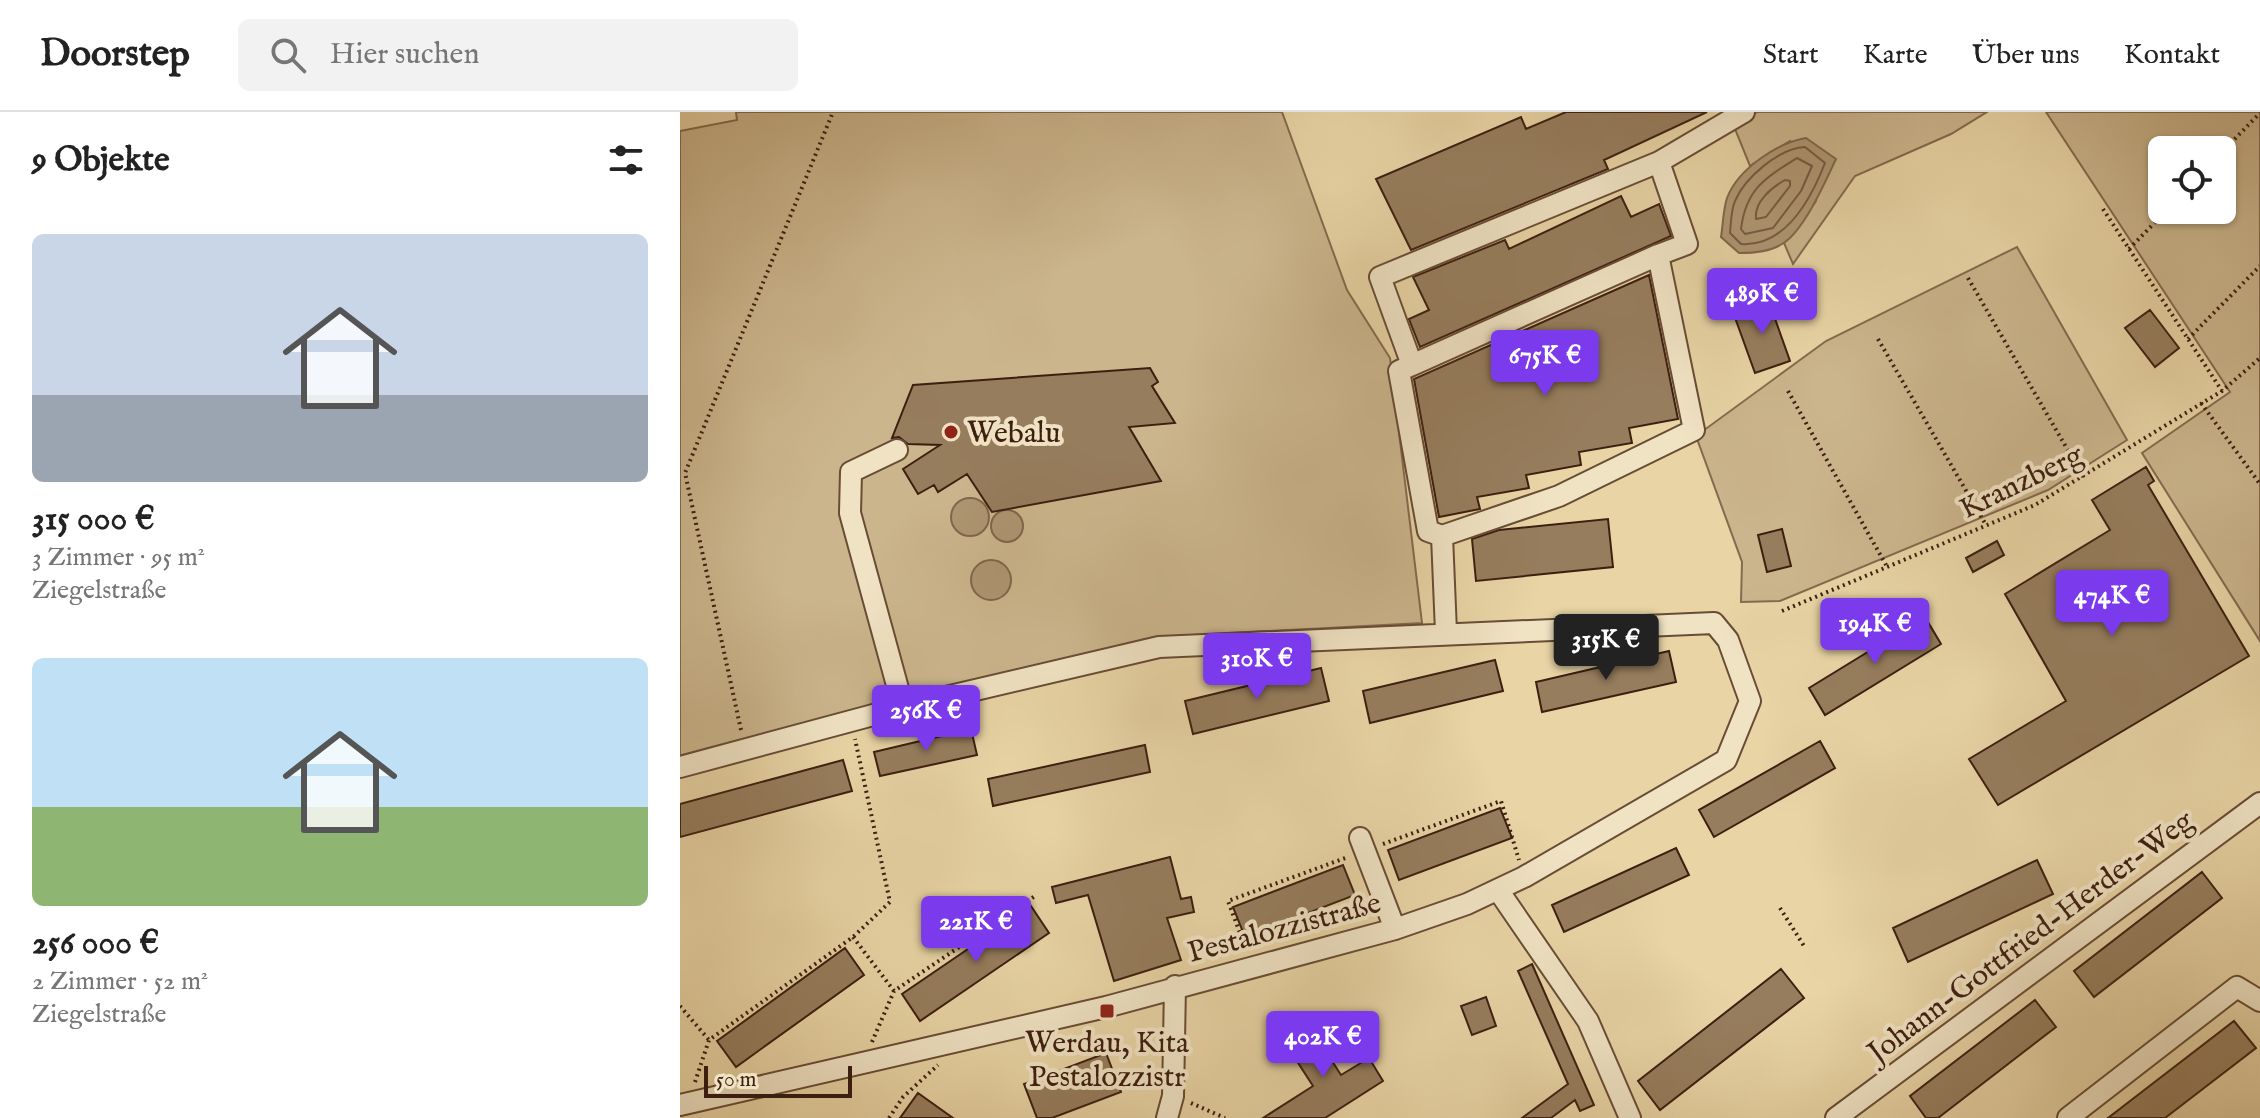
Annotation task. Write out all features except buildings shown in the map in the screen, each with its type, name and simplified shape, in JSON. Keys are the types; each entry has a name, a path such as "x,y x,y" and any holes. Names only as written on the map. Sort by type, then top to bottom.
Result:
{"street":[{"path":"1412,365 1380,277 1659,162 1744,112"},
{"path":"1658,255 1694,430 1559,496 1442,536 1428,531 1399,371 1658,255 1687,244 1659,162"},
{"path":"897,450 851,472 850,513 903,707"},
{"path":"680,767 903,707 1159,647 1446,632 1442,536"},
{"name":"Pestalozzistraße","path":"684,1104 1106,1007 1395,929 1498,890 1726,760 1750,701 1728,640 1714,623 1446,632"},
{"name":"Johann-Gottfried-Herder-Weg","path":"1836,1118 2260,803"},
{"path":"1360,838 1395,929"},
{"path":"1498,890 1588,1021 1630,1118"},
{"path":"1167,1118 1173,1096 1175,986"},
{"path":"2068,1118 2237,987 2260,1001"}],"path":[{"path":"746,749 685,473 833,112"},
{"path":"2236,138 2260,113"},
{"path":"2103,209 2222,391"},
{"path":"2129,249 2153,224"},
{"path":"2188,339 2260,266"},
{"path":"1968,278 2084,478"},
{"path":"1878,339 1986,525"},
{"name":"Kranzberg","path":"1782,611 2035,505 2084,478 2222,391 2260,358"},
{"path":"1788,391 1886,565"},
{"path":"2201,403 2260,484"},
{"path":"684,1104 709,1040 853,937 890,902 851,721"},
{"path":"864,1063 894,991 1035,896"},
{"path":"1780,908 1804,946"},
{"path":"853,937 894,991"},
{"path":"680,1006 709,1040"},
{"path":"889,1118 903,1097 969,1037"},
{"path":"1173,1096 1225,1118"}],"shaded area":[{"path":"736,112 1282,112 1347,290 1390,358 1422,623 1154,637 680,756 680,131 737,120"},
{"path":"1757,112 1987,112 1951,134 1855,176 1793,264 1784,243 1816,201 1790,141 1750,166 1733,124"},
{"path":"2046,112 2260,112 2260,641 2142,453 2230,392"},
{"path":"2017,247 2127,440 2048,490 1780,601 1741,602 1742,562 1696,436 1826,341"}],"water":[{"path":"1806,138 1836,159 1813,205 1798,228 1782,244 1767,250 1739,253 1721,237 1727,198 1732,187 1760,159 1783,145"},
{"path":"970,498 984,503 989,517 984,531 970,536 956,531 951,517 956,503"},
{"path":"1007,510 1019,514 1023,526 1019,538 1007,542 995,538 991,526 995,514"},
{"path":"991,560 1005,566 1011,580 1005,594 991,600 977,594 971,580 977,566"}],"place":[{"name":"Webalu","path":"951,432"},
{"name":"Werdau, Kita Pestalozzistr","path":"1107,1011"}]}
